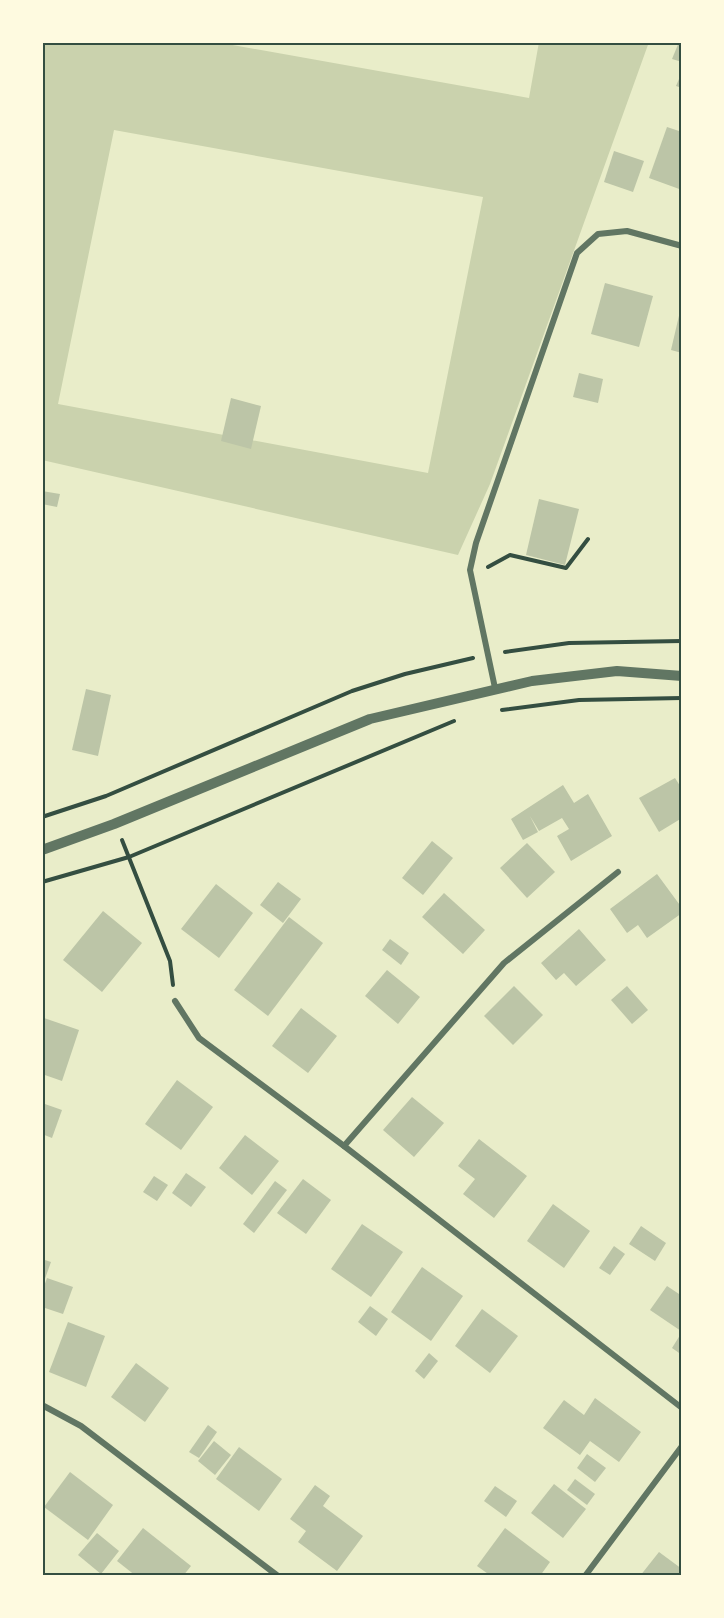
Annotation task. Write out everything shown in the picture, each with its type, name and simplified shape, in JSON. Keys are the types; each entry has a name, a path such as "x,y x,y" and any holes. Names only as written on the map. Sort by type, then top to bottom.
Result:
{"street":[{"path":"495,688 470,570 476,543 578,253 598,234 627,231 682,246"},
{"path":"42,850 114,824 370,719 532,681 617,671 682,676"},
{"path":"344,1146 504,963 618,872"},
{"path":"175,1001 200,1038 344,1146 682,1408"},
{"path":"42,1405 81,1426 278,1576"},
{"path":"585,1576 682,1446"}],"path":[{"path":"470,570 488,567 510,555 566,568 588,539"},
{"path":"505,652 568,643 682,641"},
{"path":"42,817 106,796 352,691 405,674 474,658"},
{"path":"496,710 579,700 682,698"},
{"path":"42,882 129,857 461,718"},
{"path":"114,824 170,961 175,1001"}],"green space":[{"path":"42,42 216,42 529,98 539,42 649,42 490,484 458,555 42,460","holes":["114,130 483,197 428,473 58,404"]}],"building":[{"path":"679,42 682,42 682,62 672,59"},
{"path":"682,72 682,88 676,86"},
{"path":"667,127 682,132 682,190 649,178"},
{"path":"614,151 644,161 633,192 604,182"},
{"path":"605,283 653,296 639,347 591,334"},
{"path":"682,307 682,353 671,350"},
{"path":"579,373 603,379 598,403 573,397"},
{"path":"231,398 261,406 251,449 221,441"},
{"path":"42,491 60,494 57,507 42,504"},
{"path":"539,499 579,509 565,565 526,555"},
{"path":"86,689 111,695 98,756 72,750"},
{"path":"675,778 682,789 682,818 659,832 639,798"},
{"path":"563,785 574,803 588,794 612,836 571,861 557,836 569,829 562,818 539,831 530,816 538,832 523,840 511,819"},
{"path":"432,841 453,858 423,895 402,878"},
{"path":"527,843 555,872 527,898 500,868"},
{"path":"657,874 682,908 682,913 647,938 638,925 627,933 610,909"},
{"path":"278,882 301,899 283,923 260,905"},
{"path":"216,884 253,913 219,958 181,929"},
{"path":"444,893 485,930 463,954 422,917"},
{"path":"103,911 142,943 102,992 63,960"},
{"path":"289,917 323,943 268,1016 234,990"},
{"path":"579,929 606,960 576,986 564,973 556,980 541,963"},
{"path":"390,939 409,953 401,965 382,950"},
{"path":"387,970 420,997 398,1024 365,996"},
{"path":"514,986 543,1015 513,1045 484,1016"},
{"path":"627,986 648,1010 632,1024 611,1000"},
{"path":"301,1008 337,1036 308,1073 272,1046"},
{"path":"44,1018 79,1030 62,1081 42,1074"},
{"path":"177,1080 213,1107 181,1150 145,1124"},
{"path":"412,1097 444,1123 414,1157 383,1130"},
{"path":"42,1103 62,1110 52,1138 42,1134"},
{"path":"245,1135 279,1161 252,1195 219,1168"},
{"path":"479,1139 527,1176 494,1218 463,1194 475,1179 458,1166"},
{"path":"186,1173 206,1187 191,1207 172,1193"},
{"path":"154,1176 168,1185 157,1201 143,1192"},
{"path":"303,1179 331,1200 306,1234 277,1213"},
{"path":"275,1181 287,1190 254,1233 243,1224"},
{"path":"553,1204 590,1231 564,1268 527,1241"},
{"path":"362,1224 403,1252 371,1297 331,1269"},
{"path":"641,1226 666,1243 655,1261 629,1244"},
{"path":"614,1246 625,1254 610,1275 599,1268"},
{"path":"42,1259 51,1262 42,1287"},
{"path":"422,1267 463,1296 431,1341 391,1312"},
{"path":"47,1278 73,1287 63,1314 42,1307 42,1292"},
{"path":"667,1286 682,1296 681,1331 650,1310"},
{"path":"370,1306 388,1319 376,1336 358,1322"},
{"path":"482,1309 518,1336 490,1373 455,1346"},
{"path":"68,1322 105,1336 86,1387 49,1372"},
{"path":"682,1332 682,1355 672,1348"},
{"path":"429,1353 438,1361 424,1379 415,1371"},
{"path":"136,1363 169,1388 145,1422 111,1397"},
{"path":"595,1398 641,1432 619,1462 590,1441 580,1455 543,1428 564,1400 584,1415"},
{"path":"208,1425 217,1432 199,1458 189,1452"},
{"path":"214,1441 231,1455 215,1475 198,1461"},
{"path":"239,1447 282,1479 259,1511 216,1479"},
{"path":"587,1454 606,1468 595,1482 577,1468"},
{"path":"70,1472 113,1505 88,1540 44,1507"},
{"path":"575,1479 595,1494 587,1505 567,1490"},
{"path":"554,1484 586,1509 563,1538 531,1513"},
{"path":"315,1485 330,1496 323,1506 363,1536 337,1571 298,1542 306,1531 290,1519"},
{"path":"495,1486 517,1501 506,1517 484,1501"},
{"path":"143,1528 191,1566 183,1576 136,1576 117,1561"},
{"path":"505,1528 550,1562 540,1576 491,1576 477,1566"},
{"path":"97,1533 119,1551 101,1574 78,1555"},
{"path":"659,1552 682,1569 682,1576 640,1576"}]}
